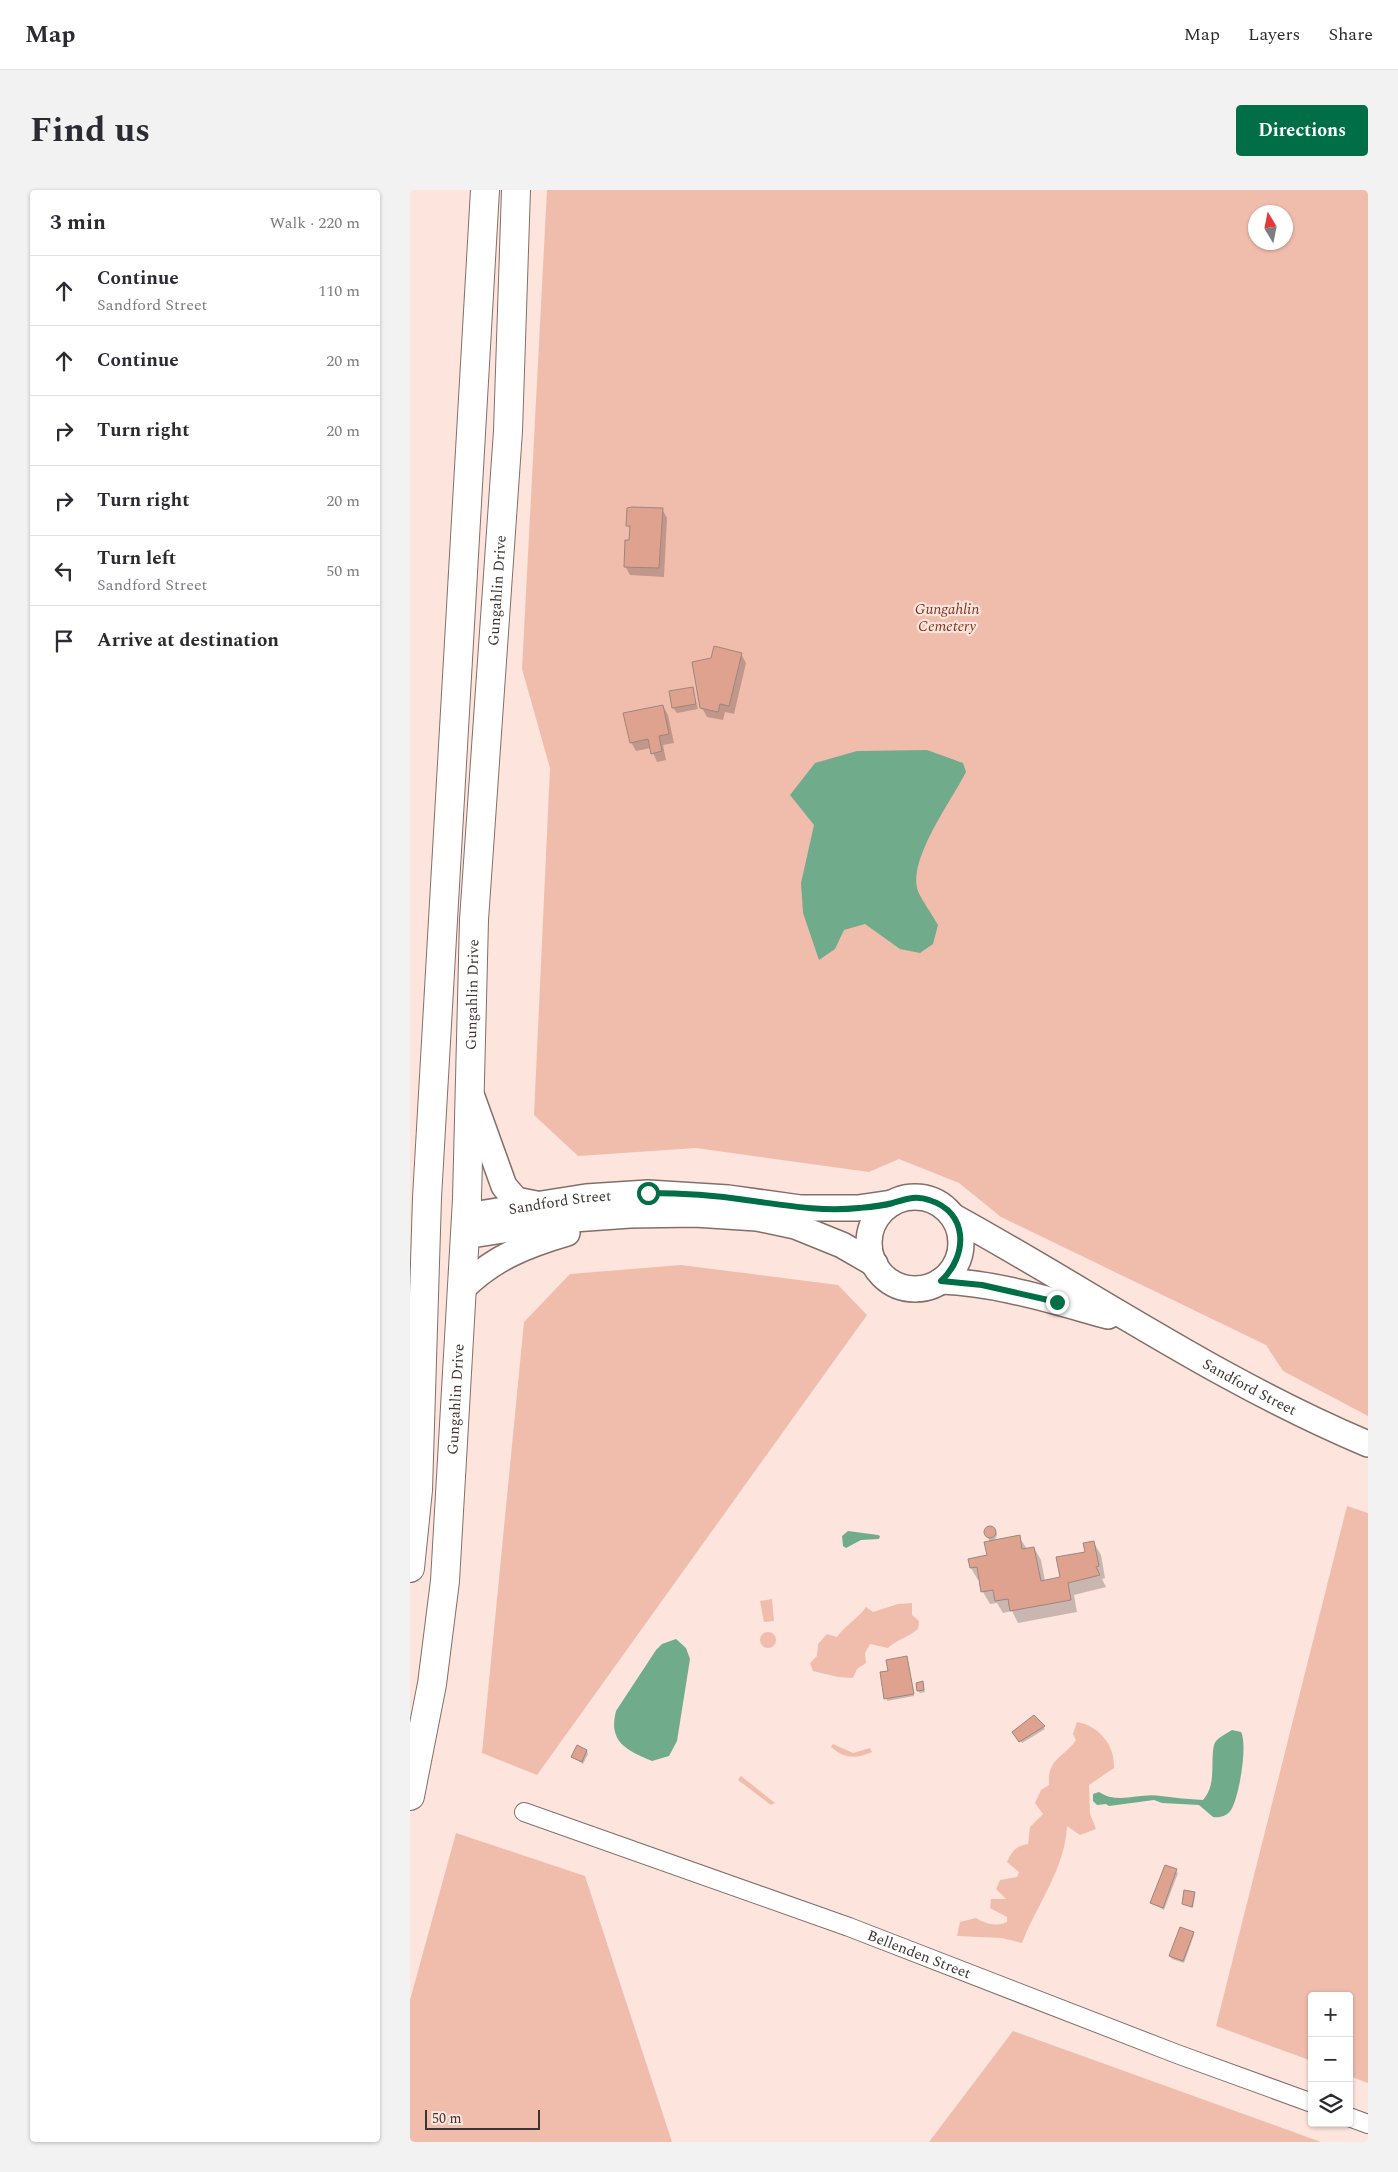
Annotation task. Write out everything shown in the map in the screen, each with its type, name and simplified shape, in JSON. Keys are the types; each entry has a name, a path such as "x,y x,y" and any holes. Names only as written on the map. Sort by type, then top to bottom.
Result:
{"main road":[{"path":"410,1568 418,1490 427,1229 485,190"},
{"name":"Gungahlin Drive","path":"410,1796 432,1684 445,1581 466,1226 474,920 508,432 516,190"},
{"path":"469,1087 504,1186 516,1200 536,1204"},
{"name":"Sandford Street","path":"466,1226 536,1204 586,1196 648,1193 728,1198 800,1208 858,1208 892,1203"},
{"path":"910,1198 928,1199 942,1206 954,1217 961,1240 961,1252 950,1273 941,1281 927,1287 912,1289 890,1281 875,1264 870,1253 871,1230 876,1219 892,1203 910,1198"},
{"path":"462,1288 489,1265 526,1246 600,1223 650,1214"},
{"name":"Sandford Street","path":"466,1226 650,1214 695,1214 757,1218 815,1233 875,1264"},
{"name":"Sandford Street","path":"954,1217 1100,1301 1134,1324 1315,1422 1368,1444"},
{"path":"427,1229 466,1226"},
{"name":"Sandford Street","path":"941,1281 964,1282 1022,1293 1134,1324"}],"street":[{"name":"Bellenden Street","path":"524,1812 849,1927 1308,2101"},
{"path":"1353,2118 1368,2124"}],"green space":[{"name":"Gungahlin Cemetery","path":"547,190 1368,190 1368,1416 1283,1371 1266,1345 1001,1217 959,1183 899,1159 869,1172 696,1148 578,1156 534,1115 550,768 522,669"},
{"path":"681,1265 838,1285 867,1315 537,1775 482,1753 524,1322 570,1274"},
{"path":"1347,1506 1368,1513 1368,2083 1353,2077 1353,1992 1308,1992 1308,2060 1216,2026"},
{"path":"772,1599 774,1621 764,1622 760,1601"},
{"path":"912,1603 912,1615 919,1621 918,1629 888,1648 870,1644 865,1653 866,1663 857,1669 853,1678 838,1677 813,1671 810,1663 817,1656 818,1644 827,1634 837,1637 866,1607 873,1612 898,1604"},
{"path":"765,1632 771,1632 776,1637 774,1646 765,1648 760,1643 760,1637"},
{"path":"1077,1722 1099,1732 1109,1744 1114,1760 1114,1768 1089,1785 1090,1814 1096,1829 1080,1835 1067,1826 1065,1842 1056,1872 1022,1943 1002,1938 957,1936 960,1922 976,1918 991,1924 1007,1922 1007,1917 990,1908 991,1899 1006,1899 996,1889 1000,1880 1017,1877 1019,1872 1007,1862 1015,1850 1020,1846 1028,1844 1030,1827 1043,1814 1035,1803 1041,1790 1049,1785 1051,1769 1057,1759 1076,1740 1073,1734"},
{"path":"833,1744 853,1753 870,1748 872,1752 856,1757 846,1756 831,1747"},
{"path":"741,1776 775,1803 771,1805 738,1780"},
{"path":"456,1833 585,1876 672,2142 410,2142 410,2000"},
{"path":"1013,2031 1321,2142 929,2142"}],"shaded area":[{"path":"927,750 963,763 966,772 934,828 920,860 917,875 918,891 938,925 933,944 920,953 900,949 865,924 844,930 835,949 819,960 803,913 801,883 814,825 790,795 815,763 857,751"},
{"path":"848,1531 880,1536 879,1539 861,1540 846,1548 843,1546 842,1536"},
{"path":"676,1639 686,1648 690,1659 677,1741 669,1756 652,1761 634,1753 621,1744 615,1730 616,1711 656,1650 662,1644"},
{"path":"1232,1730 1241,1732 1244,1748 1237,1794 1231,1810 1225,1815 1213,1817 1199,1805 1162,1803 1154,1800 1109,1806 1106,1804 1097,1805 1093,1801 1093,1794 1099,1792 1114,1798 1153,1795 1203,1800 1212,1780 1214,1745 1219,1738"}],"building":[{"path":"627,508 663,508 659,568 624,567 625,540 629,540 630,526 626,526"},
{"path":"714,646 742,653 729,706 720,704 718,712 700,708 692,662 711,658"},
{"path":"693,687 696,704 672,708 669,691"},
{"path":"663,705 669,734 659,736 662,751 651,754 648,739 630,743 623,713"},
{"path":"992,1526 995,1527 995,1537 988,1538 985,1537 984,1530 985,1527"},
{"path":"1020,1535 1022,1549 1034,1547 1041,1581 1060,1577 1056,1557 1085,1552 1083,1543 1094,1541 1099,1566 1096,1567 1100,1575 1068,1583 1071,1600 1010,1611 1008,1599 995,1601 993,1590 981,1592 977,1567 970,1568 968,1559 987,1555 984,1542"},
{"path":"907,1656 914,1694 884,1699 880,1672 888,1671 886,1660"},
{"path":"923,1681 924,1690 917,1691 916,1683"},
{"path":"1034,1715 1045,1726 1019,1742 1012,1732"},
{"path":"577,1745 587,1750 582,1762 571,1757"},
{"path":"1165,1865 1177,1869 1163,1908 1150,1903"},
{"path":"1184,1890 1195,1892 1192,1907 1182,1904"},
{"path":"1180,1927 1194,1932 1183,1961 1169,1956"}],"route":[{"path":"648,1193 728,1198 800,1208 830,1209 858,1208 919,1197 928,1199 942,1206 954,1217 959,1228 961,1240 961,1252 957,1263 941,1281 982,1285 1057,1302"}]}
